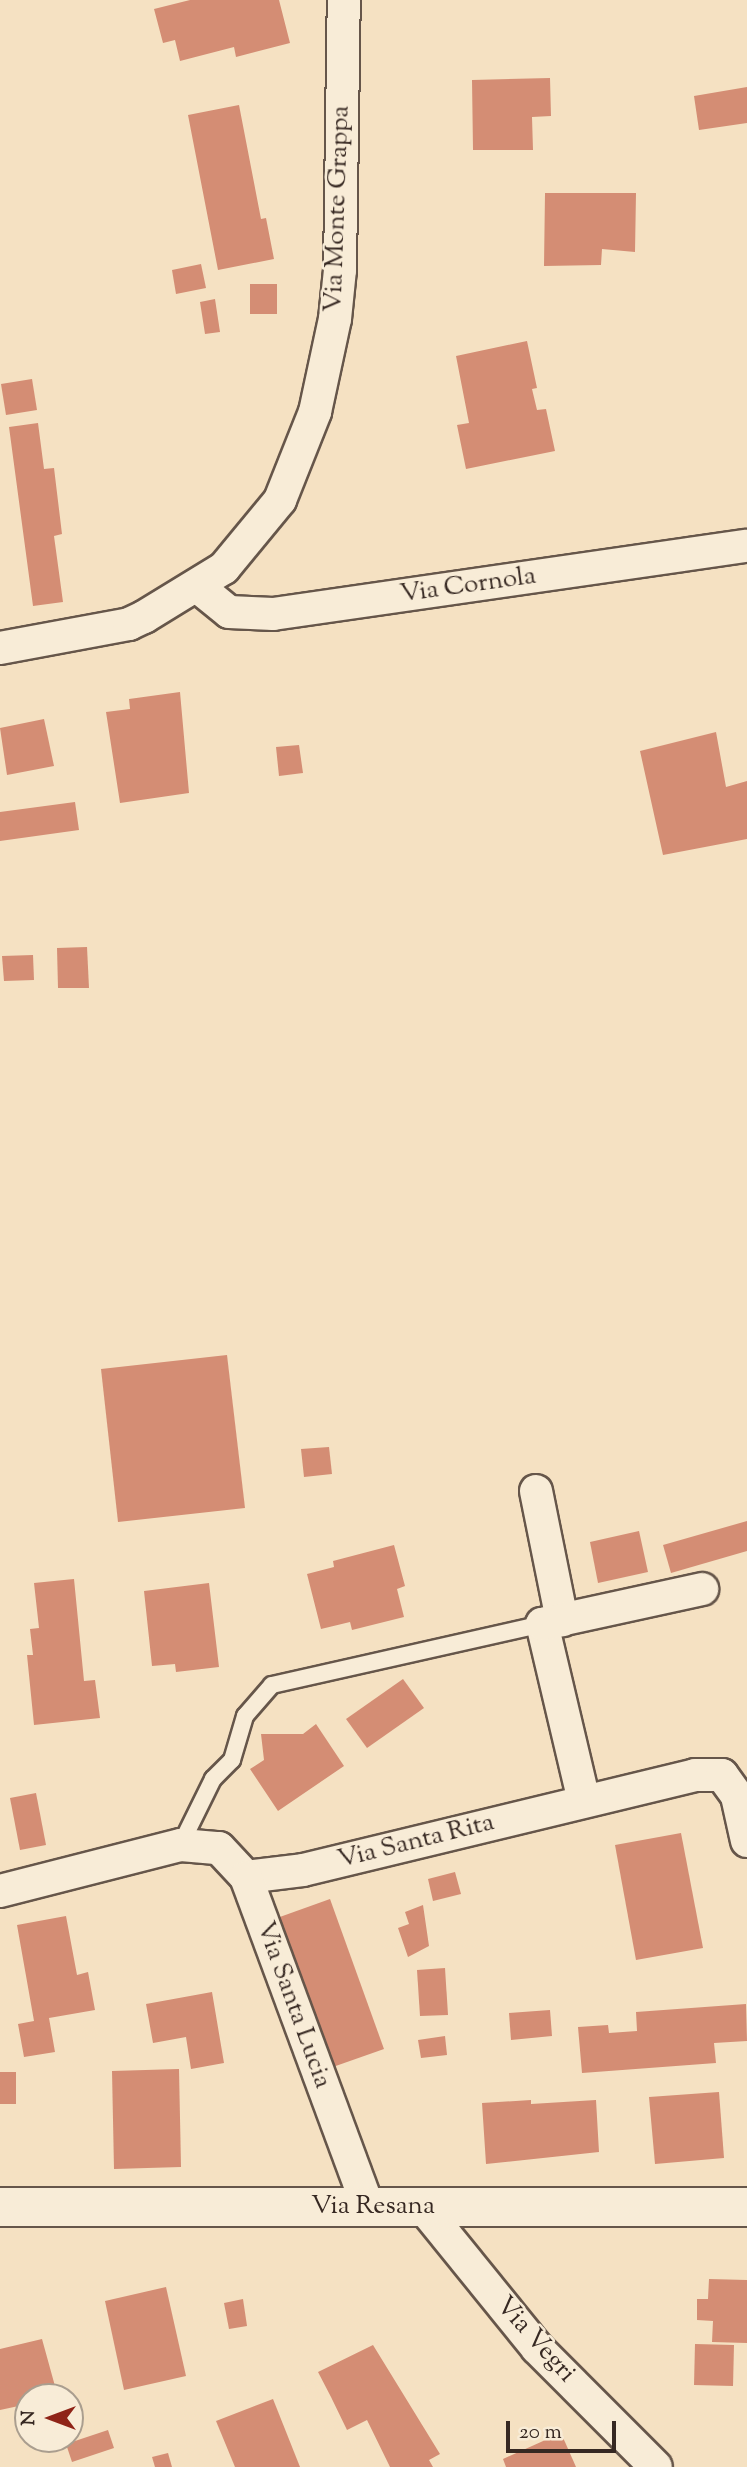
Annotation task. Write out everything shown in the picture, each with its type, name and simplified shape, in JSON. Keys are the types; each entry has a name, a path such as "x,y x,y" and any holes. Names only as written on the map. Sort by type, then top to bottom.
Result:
{"street":[{"name":"Via Monte Grappa","path":"0,648 128,624 224,568 280,499 315,412 335,319 340,270 344,0"},
{"name":"Via Cornola","path":"197,586 229,612 273,614 747,545"},
{"path":"536,1491 552,1622 584,1801"},
{"path":"552,1622 702,1589"},
{"name":"Via Santa Rita","path":"246,1877 303,1870 695,1775 722,1775 737,1796 747,1841"},
{"name":"Via Santa Lucia","path":"0,1891 180,1846 219,1848 246,1877 368,2207"},
{"name":"Via Resana","path":"0,2207 747,2207"},
{"name":"Via Vegri","path":"423,2207 537,2348 657,2467"}],"lane":[{"path":"180,1846 213,1779 232,1760 245,1716 272,1685 376,1659 552,1622"}],"building":[{"path":"190,0 279,0 290,43 236,57 234,47 180,61 175,40 163,43 154,9"},
{"path":"550,78 551,116 532,117 533,150 473,150 472,80"},
{"path":"747,87 747,123 699,130 694,96"},
{"path":"239,105 261,219 266,218 274,259 218,270 188,115"},
{"path":"545,193 636,193 635,252 602,249 601,265 544,266"},
{"path":"201,264 206,288 176,294 172,270"},
{"path":"250,284 277,284 277,314 250,314"},
{"path":"215,299 220,332 205,334 200,302"},
{"path":"527,341 537,388 532,389 537,410 546,409 555,451 466,469 457,425 469,423 456,356"},
{"path":"32,379 37,410 6,415 1,384"},
{"path":"38,423 44,469 54,468 62,534 54,536 63,602 33,606 9,427"},
{"path":"180,692 189,793 120,803 106,712 130,709 129,699"},
{"path":"44,719 54,766 7,775 0,728"},
{"path":"716,732 726,787 747,781 747,839 663,855 640,751"},
{"path":"299,745 303,773 279,776 276,747"},
{"path":"75,802 79,830 0,841 0,812"},
{"path":"87,947 89,988 58,988 57,948"},
{"path":"33,955 34,980 4,981 2,956"},
{"path":"227,1355 245,1508 118,1522 101,1369"},
{"path":"329,1447 332,1474 304,1477 301,1449"},
{"path":"747,1521 747,1551 671,1573 663,1545"},
{"path":"639,1531 648,1572 598,1583 590,1542"},
{"path":"394,1545 405,1586 397,1589 404,1617 352,1630 350,1622 321,1629 307,1574 334,1567 333,1561"},
{"path":"74,1579 84,1681 95,1680 100,1718 34,1725 27,1655 33,1655 30,1629 39,1628 34,1583"},
{"path":"209,1583 219,1667 176,1672 175,1664 152,1666 144,1591"},
{"path":"403,1679 424,1708 367,1748 346,1719"},
{"path":"316,1724 344,1766 278,1811 250,1769 264,1760 261,1734 303,1734"},
{"path":"36,1793 46,1845 20,1850 10,1798"},
{"path":"681,1833 703,1948 636,1960 615,1845"},
{"path":"455,1872 461,1894 433,1901 428,1879"},
{"path":"330,1899 384,2049 330,2068 277,1918"},
{"path":"423,1905 429,1946 408,1957 398,1928 409,1924 405,1912"},
{"path":"66,1916 77,1975 88,1972 95,2010 49,2018 55,2052 24,2057 18,2024 34,2021 17,1925"},
{"path":"445,1968 448,2015 420,2016 417,1970"},
{"path":"212,1992 224,2063 191,2069 186,2037 153,2043 146,2004"},
{"path":"746,2004 747,2041 714,2043 716,2063 582,2073 578,2027 608,2025 609,2033 637,2031 636,2012"},
{"path":"550,2010 552,2036 511,2040 509,2013"},
{"path":"445,2036 447,2055 421,2058 418,2040"},
{"path":"179,2069 181,2167 114,2169 112,2071"},
{"path":"0,2072 16,2072 16,2104 0,2104"},
{"path":"719,2092 724,2158 655,2164 649,2097"},
{"path":"531,2100 531,2104 596,2100 599,2152 486,2164 482,2103"},
{"path":"709,2279 747,2280 747,2343 712,2342 713,2321 697,2320 697,2299 708,2299"},
{"path":"166,2287 186,2376 124,2390 105,2301"},
{"path":"243,2299 247,2326 229,2329 224,2303"},
{"path":"42,2339 54,2383 14,2383 14,2407 0,2410 0,2349"},
{"path":"695,2344 734,2345 733,2386 694,2385"},
{"path":"373,2345 440,2454 429,2460 433,2467 390,2467 367,2420 347,2430 318,2372"},
{"path":"273,2399 300,2467 235,2467 216,2421"},
{"path":"108,2430 114,2448 72,2462 69,2453 84,2453 84,2438"},
{"path":"561,2433 576,2467 506,2467 503,2459"},
{"path":"168,2453 172,2467 155,2467 152,2457"}]}
